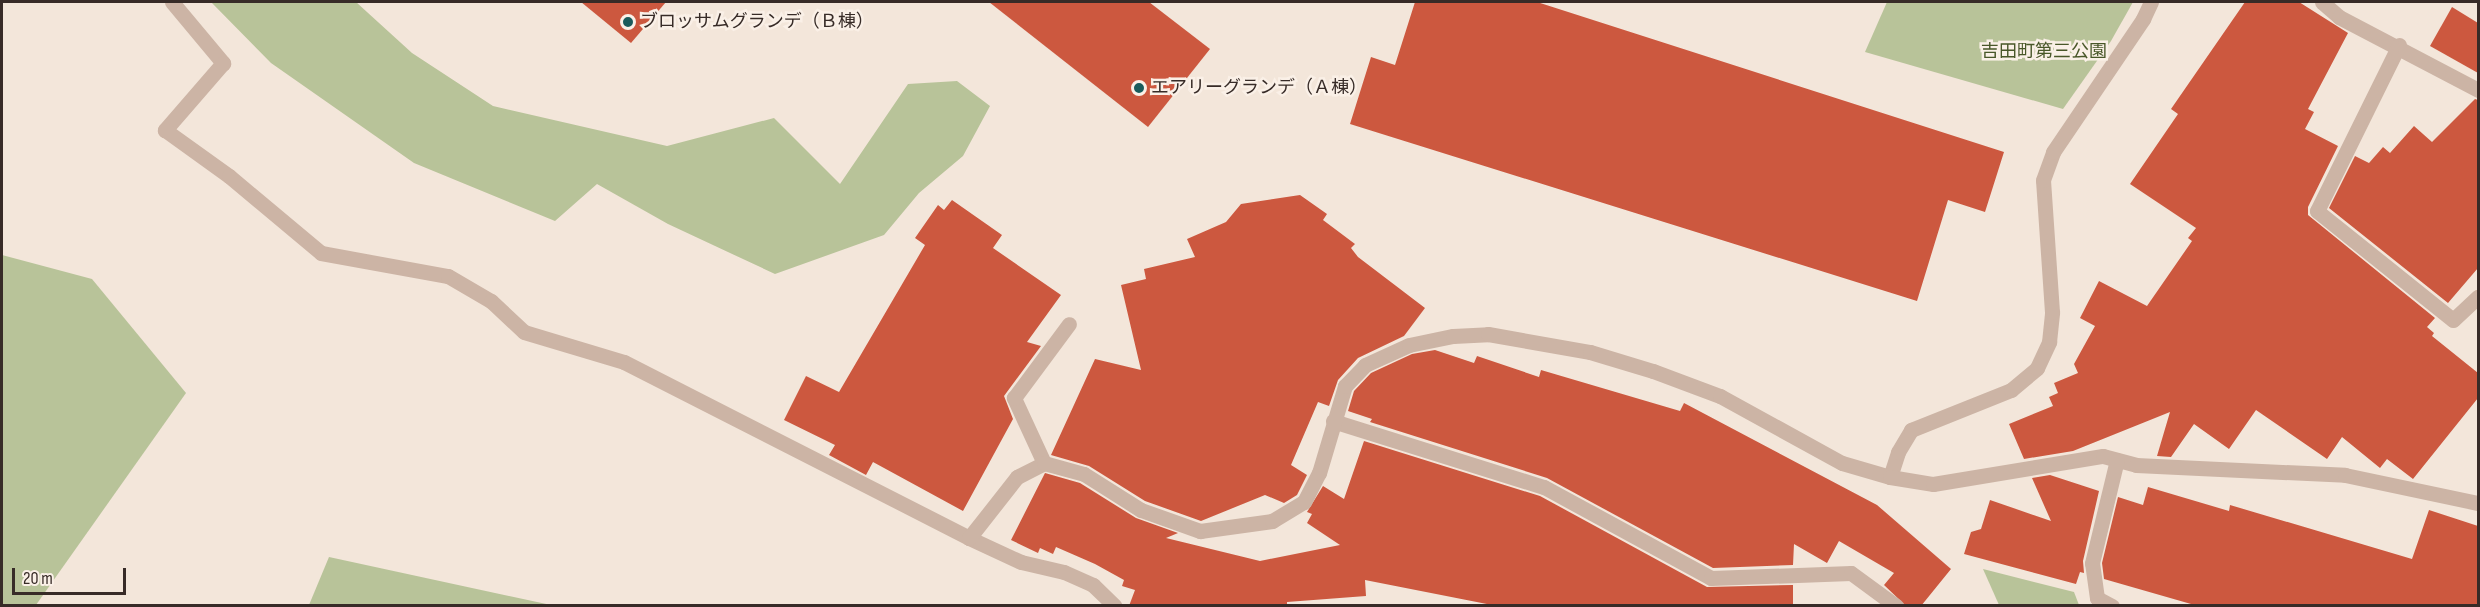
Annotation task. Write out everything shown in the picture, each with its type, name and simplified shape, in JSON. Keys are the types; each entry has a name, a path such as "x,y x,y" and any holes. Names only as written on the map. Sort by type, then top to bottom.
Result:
{"street":[{"path":"172,2 223,63 165,129 229,176 321,253 448,276 491,301 524,332 624,362 969,538 1022,562 1064,572 1093,585 1115,606"},
{"path":"1890,477 1898,452 1911,430 2011,390 2037,368 2049,342 2052,312 2043,180 2053,153 2143,19 2151,2"},
{"path":"2322,2 2340,16 2399,45 2478,90"},
{"path":"2399,45 2316,211 2453,320 2478,297"},
{"path":"1044,463 1014,398 1069,324"},
{"path":"969,538 1017,477 1044,463 1084,474 1141,510 1200,531 1272,521 1304,502 1319,473 1345,386 1365,365 1409,345 1454,336 1488,334 1590,352 1653,371 1720,396 1842,464 1890,477 1933,484 2061,460 2103,456 2136,465 2345,475 2478,503"},
{"path":"1333,421 1544,487 1711,578 1851,573 1896,606"},
{"path":"2112,606 2097,598 2092,563 2117,460"}],"green space":[{"path":"211,2 356,2 412,53 493,106 667,146 774,118 840,184 908,84 957,81 990,106 963,156 919,193 884,235 775,274 668,224 597,184 555,221 414,163 271,63"},
{"name":"吉田町第三公園","path":"1887,2 2133,2 2111,41 2063,109 1865,52"},
{"path":"2,255 92,279 186,393 36,605 2,605"},
{"path":"329,557 551,605 309,605"},
{"path":"1983,569 2074,592 2079,605 1999,605"}],"building":[{"name":"ブロッサムグランデ（Ｂ棟）","path":"581,2 666,2 631,43"},
{"name":"エアリーグランデ（Ａ棟）","path":"989,2 1149,2 1210,49 1148,127"},
{"path":"1415,2 1537,2 2004,152 1985,212 1948,200 1917,301 1350,124 1371,57 1395,65"},
{"path":"2245,2 2299,2 2348,33 2308,109 2314,112 2305,129 2338,146 2308,207 2308,215 2435,318 2427,327 2434,333 2432,336 2478,373 2478,398 2413,479 2387,459 2380,468 2342,437 2327,459 2256,410 2229,449 2194,424 2171,457 2157,456 2170,412 2073,451 2024,459 2009,424 2053,406 2049,397 2058,393 2054,383 2078,373 2074,364 2095,326 2080,318 2099,281 2147,306 2192,241 2188,238 2196,228 2130,184 2178,114 2171,109"},
{"path":"2452,7 2478,23 2478,73 2430,46"},
{"path":"2475,99 2478,100 2478,268 2448,303 2329,208 2355,156 2369,163 2383,147 2390,153 2414,126 2432,142"},
{"path":"1300,195 1327,214 1323,220 1355,244 1351,248 1358,257 1425,308 1404,336 1358,358 1338,380 1329,406 1318,402 1291,465 1307,475 1297,495 1284,503 1265,495 1201,521 1145,501 1089,466 1051,455 1095,359 1141,370 1121,285 1146,279 1144,269 1195,257 1187,239 1226,222 1241,204"},
{"path":"952,200 1002,235 993,248 1061,295 1027,342 1041,346 1004,396 1013,419 963,511 873,462 866,475 829,455 835,445 784,420 806,376 839,392 925,245 915,238 938,205 944,210"},
{"path":"1435,350 1474,363 1477,356 1539,377 1541,370 1680,411 1684,403 1877,505 1951,569 1921,606 1906,606 1884,585 1894,573 1839,541 1827,563 1794,544 1793,565 1713,568 1547,478 1370,422 1372,419 1348,411 1354,391 1371,373 1412,354"},
{"path":"1364,441 1540,496 1707,587 1793,585 1793,606 1497,606 1365,580 1366,596 1287,602 1287,606 1129,606 1135,590 1122,586 1124,580 1056,547 1053,554 1040,548 1038,553 1011,540 1045,473 1080,483 1136,518 1178,533 1166,538 1260,561 1340,545 1307,523 1312,514 1307,512 1323,486 1344,499"},
{"path":"2050,475 2099,491 2083,561 2084,573 2080,572 2076,584 1964,554 1971,532 1981,529 1990,500 2051,521 2032,478"},
{"path":"2148,487 2229,511 2230,505 2412,559 2429,510 2478,526 2478,606 2198,606 2104,579 2102,563 2118,497 2143,505"}],"place":[{"name":"ブロッサムグランデ（Ｂ棟）","path":"628,22"},
{"name":"エアリーグランデ（Ａ棟）","path":"1139,88"}]}
